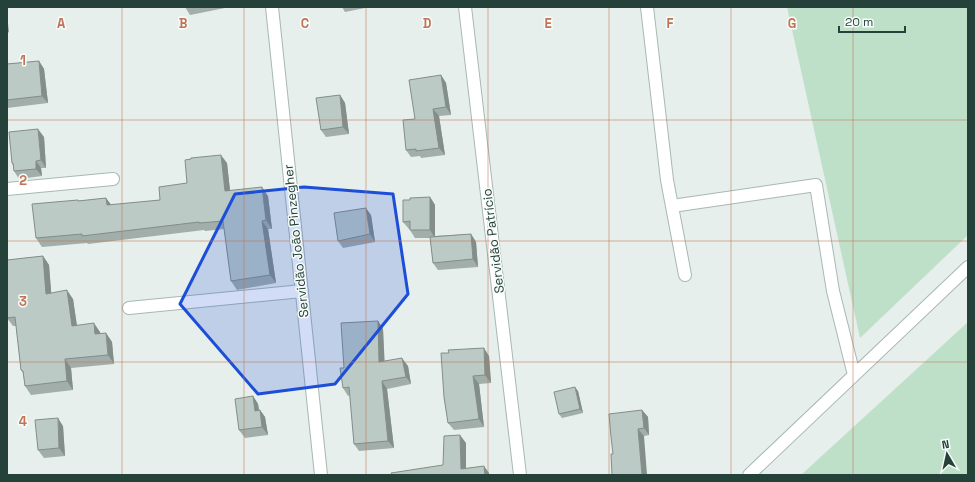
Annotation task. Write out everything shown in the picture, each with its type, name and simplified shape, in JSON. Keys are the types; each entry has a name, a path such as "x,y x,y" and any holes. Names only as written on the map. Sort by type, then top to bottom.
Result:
{"street":[{"name":"Servidão João Pinzegher","path":"272,7 321,475"},
{"name":"Servidão Patrício","path":"465,7 520,475"},
{"path":"647,7 667,180 685,275"},
{"path":"7,189 113,179"},
{"path":"672,206 816,185 833,291 854,375"},
{"path":"748,475 968,267"},
{"path":"129,308 302,292"}],"highlighted area":[{"path":"304,187 393,194 408,294 335,384 258,394 180,304 235,194"}],"green space":[{"path":"787,7 968,7 968,235 860,338"},
{"path":"968,322 968,475 801,475"}],"building":[{"path":"39,61 42,96 7,100 7,64"},
{"path":"441,75 446,107 433,109 439,148 416,151 416,149 406,150 403,120 415,119 409,80"},
{"path":"340,95 343,127 321,130 316,98"},
{"path":"38,129 41,160 36,161 36,169 14,171 9,132"},
{"path":"221,155 225,191 262,187 266,220 262,221 270,275 231,281 223,221 199,222 82,236 82,234 36,238 32,204 106,198 107,205 160,200 159,187 187,183 185,160"},
{"path":"430,197 430,230 410,230 410,221 403,222 403,200 410,200 410,198"},
{"path":"366,208 370,234 338,241 334,213"},
{"path":"471,234 473,259 433,263 430,237"},
{"path":"43,256 46,294 67,290 72,326 94,323 95,334 106,333 108,355 65,359 67,381 25,386 23,371 21,370 15,317 7,318 7,260"},
{"path":"378,321 379,362 402,358 406,377 382,381 388,441 354,444 349,387 343,388 340,368 344,368 341,323"},
{"path":"484,348 485,375 473,376 479,419 448,423 444,397 441,353 449,353 448,350"},
{"path":"575,387 580,409 559,414 554,392"},
{"path":"253,396 255,411 260,410 262,427 239,430 235,399"},
{"path":"642,410 644,428 638,429 642,475 612,475 611,454 613,454 609,414"},
{"path":"58,418 59,448 38,450 35,420"},
{"path":"460,435 461,469 484,466 485,475 392,475 391,473 443,465 444,436"}]}
